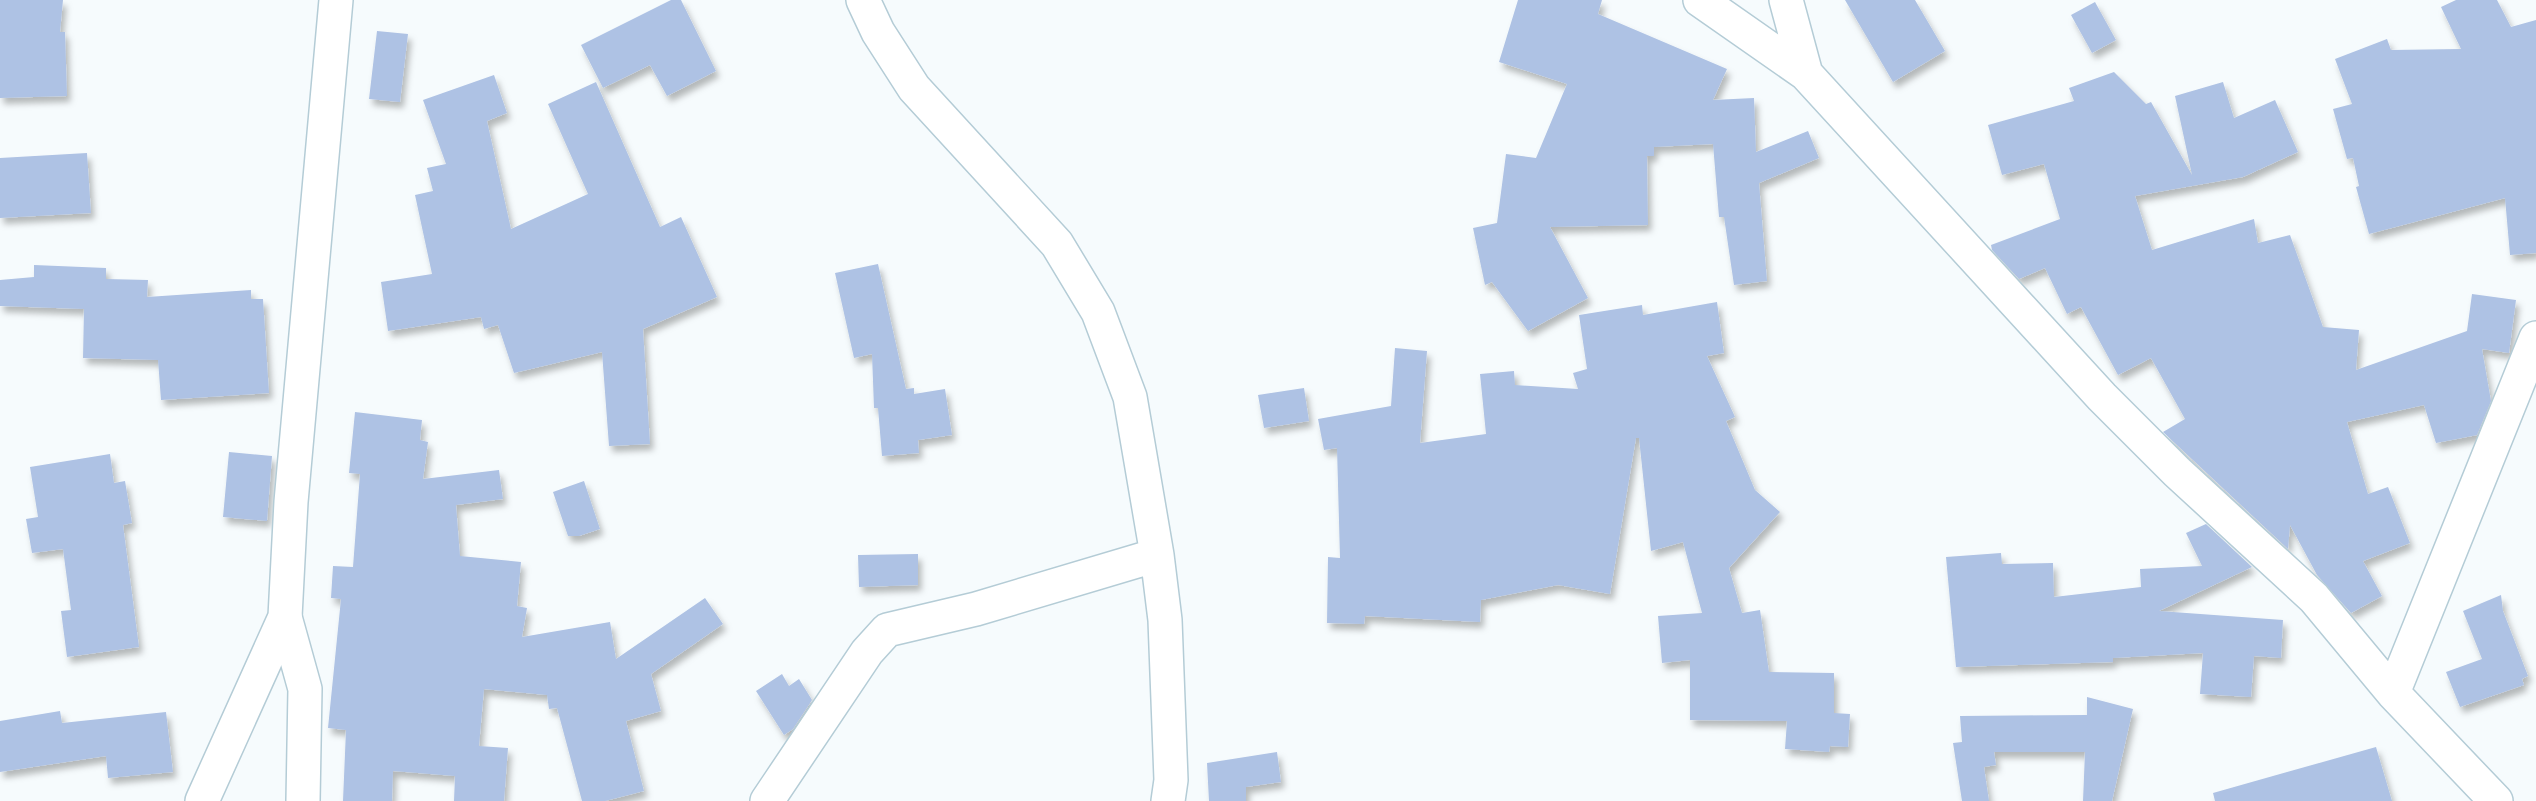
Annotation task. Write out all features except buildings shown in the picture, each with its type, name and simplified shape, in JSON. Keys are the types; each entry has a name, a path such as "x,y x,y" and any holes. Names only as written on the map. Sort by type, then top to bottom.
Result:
{"street":[{"path":"303,801 305,689 285,617 291,502 336,0"},
{"path":"862,0 878,32 914,88 1057,244 1098,312 1130,397 1157,555 1165,620 1171,780 1168,801"},
{"path":"1700,0 1806,74 2102,397 2178,472 2314,598 2393,693 2496,801"},
{"path":"1786,0 1806,74"},
{"path":"2393,693 2536,338"},
{"path":"767,801 867,652 887,630 976,609 1157,555"},
{"path":"202,801 285,617"}]}
